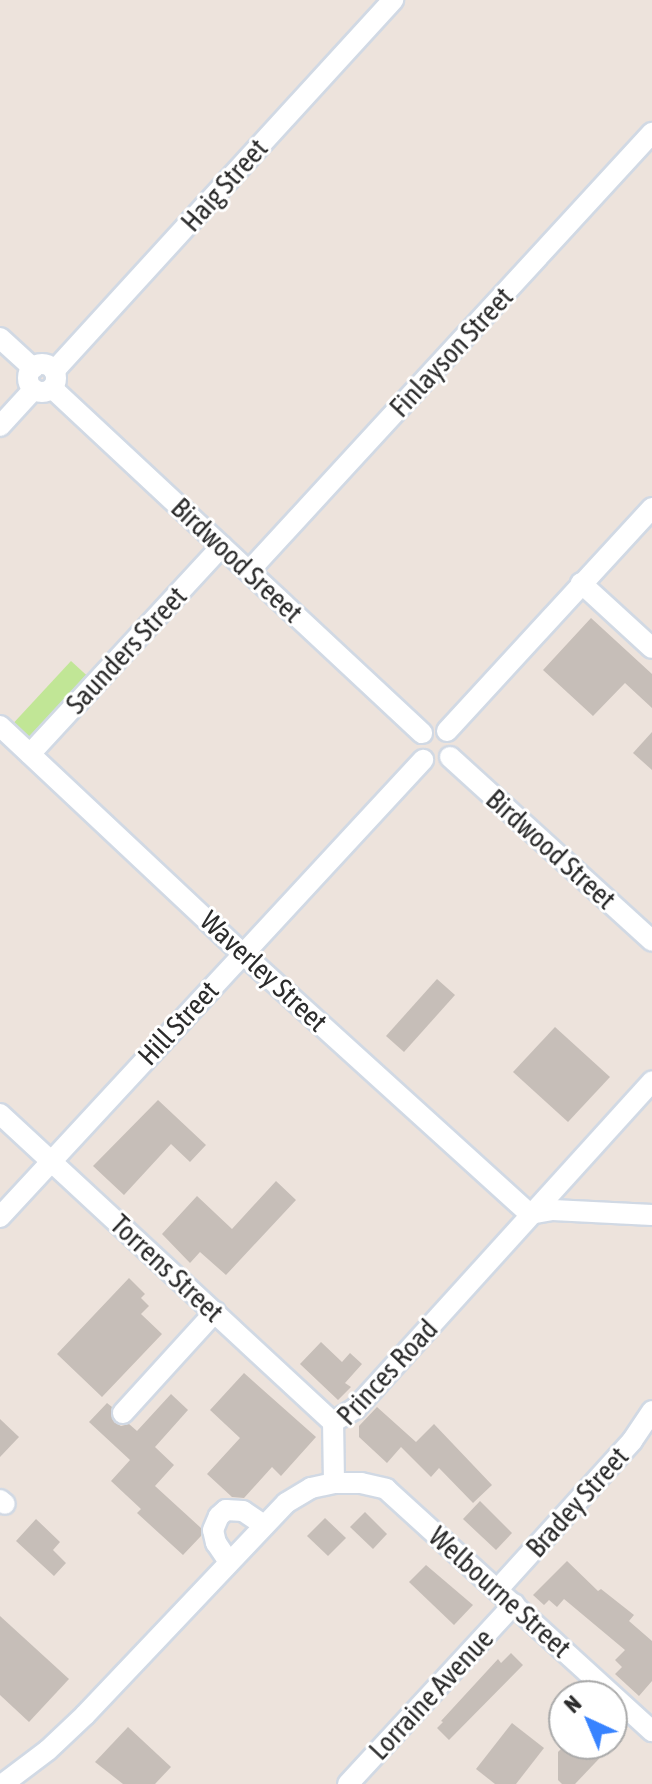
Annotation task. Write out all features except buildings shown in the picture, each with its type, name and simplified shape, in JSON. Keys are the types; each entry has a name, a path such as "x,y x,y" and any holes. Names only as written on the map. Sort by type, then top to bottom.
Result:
{"street":[{"name":"Haig Street","path":"0,426 393,0"},
{"name":"Finlayson Street","path":"250,570 652,133"},
{"name":"Birdwood Sreeet","path":"0,338 422,733"},
{"path":"447,731 652,508"},
{"name":"Saunders Street","path":"30,754 222,546"},
{"path":"581,583 652,648"},
{"name":"Waverley Street","path":"0,726 242,953 530,1214"},
{"path":"437,727 447,731 453,740 450,757 441,763 423,760 417,750 422,733 437,727"},
{"name":"Birdwood Street","path":"450,757 652,941"},
{"name":"Hill Street","path":"0,1217 423,760"},
{"name":"Princes Road","path":"334,1483 333,1422 356,1408 652,1081"},
{"name":"Torrens Street","path":"0,1114 333,1422"},
{"path":"530,1214 553,1210 652,1215"},
{"path":"123,1413 215,1312"},
{"name":"Bradey Street","path":"498,1589 632,1441 652,1411"},
{"path":"3,1784 48,1750 85,1715 286,1503 311,1488 334,1483"},
{"name":"Welbourne Street","path":"334,1483 361,1483 386,1489 652,1731"},
{"path":"229,1562 216,1543 213,1530 219,1516 226,1510 243,1511 264,1525"},
{"name":"Lorraine Avenue","path":"348,1784 514,1604"}],"green space":[{"path":"71,661 94,682 30,750 8,729"}]}
